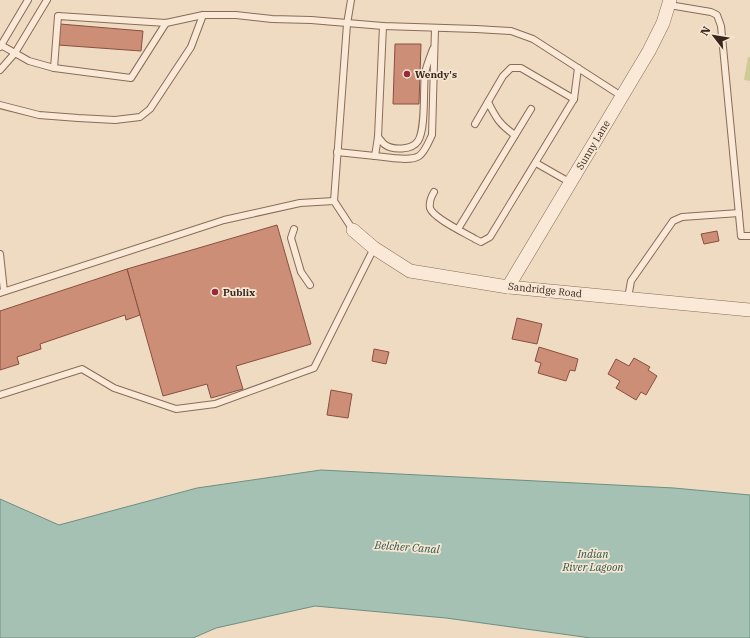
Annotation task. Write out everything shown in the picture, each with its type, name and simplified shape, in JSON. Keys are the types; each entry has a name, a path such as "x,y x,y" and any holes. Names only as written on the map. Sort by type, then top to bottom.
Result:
{"street":[{"name":"Sunny Lane","path":"508,287 623,97 649,51 663,23 669,2"},
{"name":"Sandridge Road","path":"353,230 374,248 410,271 508,287 750,310"}],"lane":[{"path":"28,0 0,46 29,61 54,68 131,78 166,23"},
{"path":"0,70 14,53 47,0"},
{"path":"351,0 347,24 334,201 353,230"},
{"path":"669,2 711,12 717,15 721,26 741,236 750,236"},
{"path":"54,68 58,16 166,23 203,15 236,15 347,24 511,32 533,39 623,97"},
{"path":"0,105 39,115 115,120 140,117 150,109 191,47 203,15"},
{"path":"375,156 378,137 383,26"},
{"path":"337,152 413,159 419,156 427,146 432,135 435,28"},
{"path":"378,137 385,144 398,148 413,146 419,140 422,128 425,73 435,44"},
{"path":"475,124 503,76 511,68 521,68 574,99"},
{"path":"434,192 430,199 430,208 435,215 474,240 481,242 490,237 574,99 578,68"},
{"path":"488,102 504,128 516,135"},
{"path":"458,229 531,109"},
{"path":"536,163 571,183"},
{"path":"0,254 2,292 224,220 300,203 334,201"},
{"path":"628,298 632,281 673,221 682,217 739,213"},
{"path":"294,229 291,238 301,272 310,285"},
{"path":"0,395 82,369 114,388 176,409 215,404 314,368 374,248"}],"shaded area":[{"path":"748,57 750,57 750,81 744,80"}],"water":[{"name":"Indian River Lagoon","path":"321,470 674,488 750,495 750,638 591,638 446,618 315,606 216,628 193,638 0,638 0,499 59,525 197,488"}],"building":[{"path":"60,24 143,31 141,51 58,45"},
{"name":"Wendy's","path":"395,44 421,44 419,104 393,104"},
{"name":"Publix","path":"277,225 311,344 236,366 243,389 211,398 207,384 163,396 127,269"},
{"path":"717,231 719,241 704,244 701,234"},
{"path":"127,269 140,315 126,320 125,315 40,344 41,349 17,357 19,364 0,370 0,311"},
{"path":"517,318 542,324 537,344 512,339"},
{"path":"539,347 578,359 575,371 570,370 566,381 538,373 541,363 535,361"},
{"path":"374,349 389,352 386,364 372,361"},
{"path":"634,358 650,367 648,370 657,376 646,395 641,392 636,400 616,388 620,381 608,374 616,359 629,366"},
{"path":"331,390 352,394 348,418 327,415"}],"place":[{"name":"Wendy's","path":"407,74"},
{"name":"Publix","path":"215,292"}],"water label":[{"name":"Belcher Canal","path":"407,547"}]}
